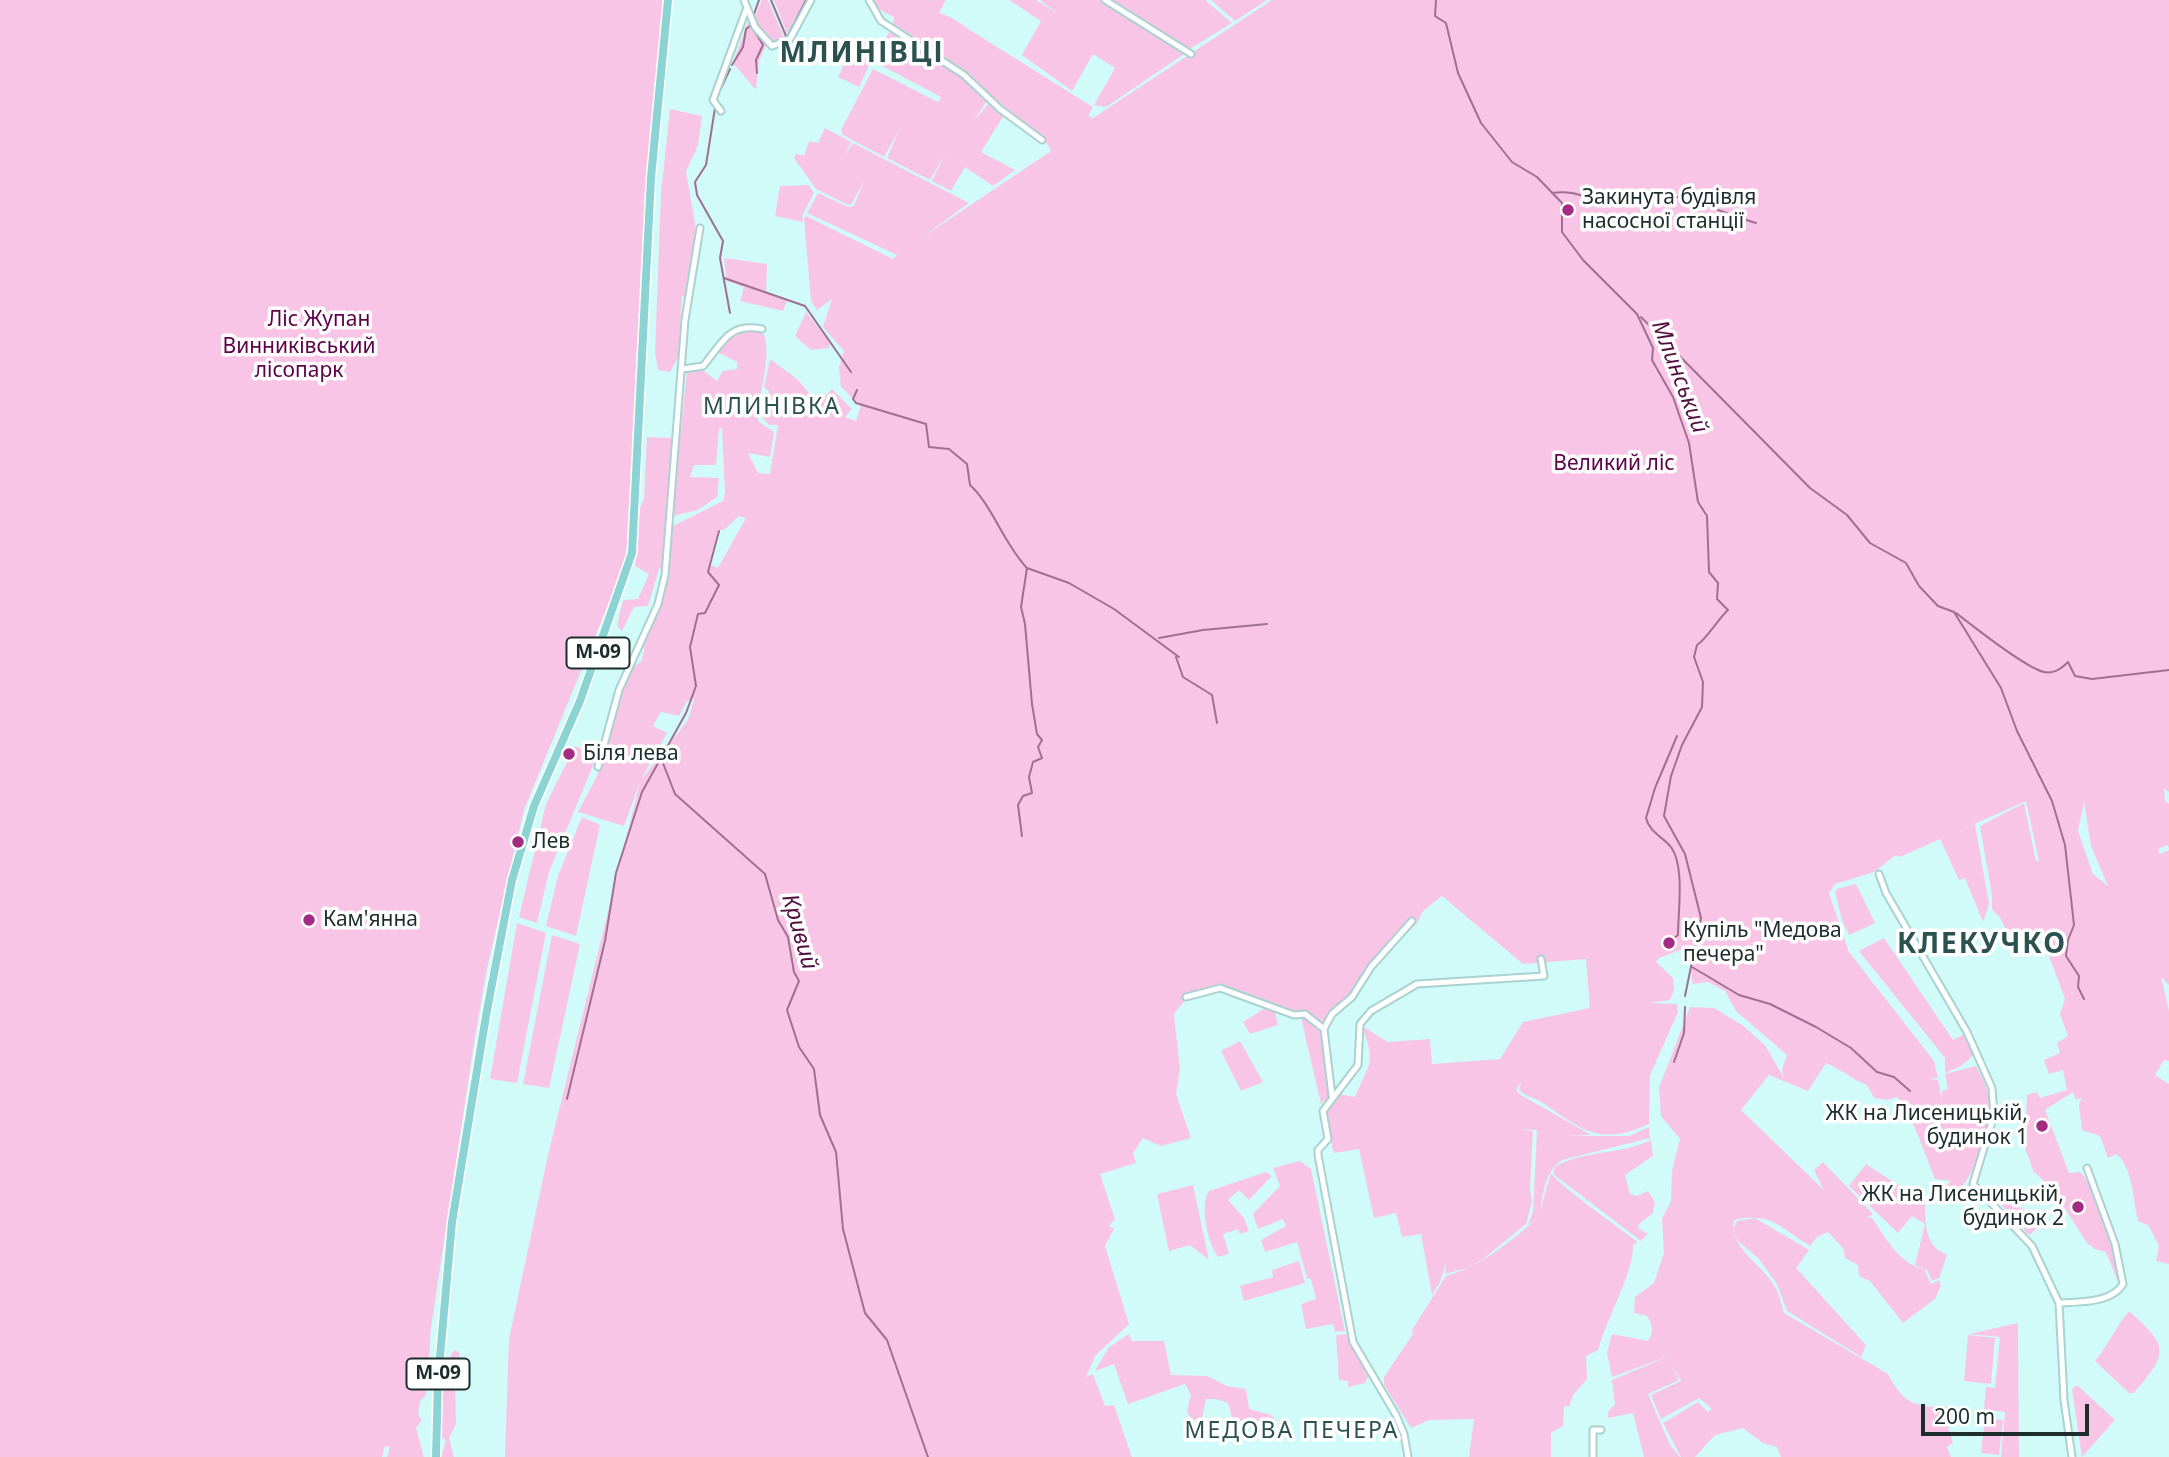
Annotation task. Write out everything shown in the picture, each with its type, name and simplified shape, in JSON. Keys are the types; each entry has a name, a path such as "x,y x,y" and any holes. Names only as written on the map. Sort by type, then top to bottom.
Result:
{"main road":[{"name":"М-09","path":"436,1457 445,1292 452,1222 487,1010 522,840 538,796 580,701 630,561 651,178 668,0"}],"street":[{"path":"744,0 746,10 772,46 790,39 811,0"},
{"path":"869,0 881,21 964,75 1000,109 1042,140"},
{"path":"1105,0 1191,54"},
{"path":"718,107 715,96 746,10"},
{"path":"597,767 619,691 661,594 668,558 685,320 700,228"},
{"path":"683,369 703,366 730,331 748,326 762,329"},
{"path":"1879,874 1886,893 1967,1032 1992,1088 1995,1102 1992,1126 1973,1184 2032,1246 2059,1303 2064,1400 2072,1457"},
{"path":"1332,1096 1324,1029 1332,1014 1352,997 1371,967 1412,921"},
{"path":"1408,1457 1404,1434 1396,1415 1353,1342 1318,1155 1318,1150 1328,1139 1323,1111 1357,1065 1360,1024 1371,1011 1417,984 1544,976 1541,959"},
{"path":"1186,997 1220,988 1294,1015 1305,1014 1324,1029"},
{"path":"2059,1303 2097,1299 2116,1292 2123,1284 2115,1244 2087,1168"},
{"path":"1593,1457 1593,1430 1601,1430"}],"green space":[{"name":"Ліс Жупан","path":"0,0 663,0 646,177 626,561 524,810 487,968 431,1328 426,1395 420,1401 418,1415 422,1420 416,1428 424,1457 387,1457 390,1447 385,1446 382,1457 0,1457"},
{"path":"762,0 768,0 785,40 769,42 753,21"},
{"path":"774,0 805,0 787,33"},
{"name":"Великий ліс","path":"874,0 946,0 939,13 956,20 1093,107 1088,116 1093,118 1272,0 2169,0 2169,792 2164,789 2165,801 2169,804 2169,848 2167,845 2158,849 2160,854 2169,850 2169,985 2161,977 2169,1011 2169,1061 2164,1060 2155,1075 2169,1084 2169,1264 2156,1261 2159,1246 2148,1225 2138,1221 2132,1185 2122,1161 2117,1154 2108,1158 2100,1136 2082,1130 2079,1104 2082,1097 2076,1100 2073,1092 2045,1110 2069,1173 2080,1172 2099,1205 2118,1273 2117,1280 2106,1252 2094,1249 2090,1244 2089,1246 2051,1187 2034,1172 2025,1148 2027,1095 2037,1092 2040,1098 2067,1090 2063,1070 2049,1074 2044,1060 2060,1053 2057,1043 2068,1036 2060,1014 2065,999 2041,934 2011,941 2001,919 1992,909 1980,826 2024,803 2036,861 2039,861 2026,801 1945,837 1975,824 1989,904 1983,922 1965,878 1959,880 1940,839 1900,857 1896,855 1874,872 1835,884 1829,893 1849,952 1934,1061 1938,1078 1929,1079 1938,1080 1942,1100 1942,1091 1948,1089 1945,1074 1976,1066 1984,1082 1991,1111 1990,1122 1981,1153 1954,1196 1943,1201 1931,1200 1951,1181 1935,1179 1906,1105 1897,1097 1887,1100 1874,1098 1867,1085 1826,1063 1808,1091 1769,1075 1741,1110 1824,1190 1814,1170 1823,1162 1871,1212 1873,1215 1866,1217 1872,1218 1900,1256 1924,1269 1931,1284 1939,1280 1941,1286 1935,1299 1903,1323 1870,1281 1859,1276 1858,1265 1845,1258 1843,1248 1828,1232 1817,1237 1810,1246 1767,1220 1734,1220 1736,1239 1770,1279 1784,1313 1888,1374 1900,1393 1914,1403 1952,1407 1948,1427 1953,1443 1947,1447 1951,1457 1781,1457 1777,1447 1763,1443 1743,1428 1715,1435 1695,1457 1681,1457 1663,1423 1698,1402 1708,1412 1712,1409 1699,1398 1661,1419 1651,1395 1681,1381 1671,1364 1679,1380 1648,1394 1670,1445 1680,1457 1644,1457 1633,1413 1608,1418 1608,1412 1615,1404 1612,1380 1672,1355 1612,1377 1607,1353 1612,1334 1648,1341 1652,1331 1647,1316 1634,1313 1635,1297 1654,1283 1664,1253 1662,1219 1671,1201 1672,1171 1680,1139 1661,1116 1659,1088 1690,1007 1714,1008 1742,1025 1765,1045 1784,1078 1782,1069 1787,1055 1736,1011 1725,991 1708,982 1693,984 1693,945 1659,958 1656,962 1673,978 1674,990 1670,1000 1649,1003 1677,1004 1678,1012 1650,1075 1649,1124 1618,1134 1593,1132 1581,1128 1519,1090 1521,1082 1516,1090 1591,1135 1568,1136 1629,1136 1649,1127 1650,1138 1562,1160 1551,1173 1576,1196 1638,1242 1633,1245 1629,1269 1598,1350 1586,1356 1587,1379 1573,1395 1569,1407 1564,1406 1563,1426 1551,1433 1551,1457 1469,1457 1474,1419 1429,1420 1411,1428 1384,1385 1384,1377 1413,1334 1412,1330 1446,1276 1469,1267 1445,1274 1446,1263 1440,1282 1432,1295 1421,1234 1402,1237 1396,1213 1374,1218 1359,1149 1334,1153 1324,1116 1338,1094 1355,1097 1367,1069 1370,1056 1362,1026 1388,1042 1430,1039 1432,1064 1500,1059 1523,1022 1590,1008 1586,959 1523,964 1442,896 1423,911 1417,923 1374,965 1354,998 1319,1026 1323,1030 1330,1096 1321,1104 1301,1018 1275,1012 1278,1025 1250,1034 1243,1022 1265,1008 1216,992 1193,996 1183,1003 1174,1015 1180,1069 1176,1094 1191,1138 1161,1146 1143,1138 1133,1153 1136,1163 1100,1174 1115,1219 1109,1226 1114,1229 1105,1246 1129,1324 1095,1356 1086,1377 1093,1374 1105,1406 1114,1405 1132,1457 505,1457 509,1339 548,1155 640,782 624,826 578,812 598,773 618,695 624,680 641,662 643,642 666,589 663,586 671,527 723,501 725,493 722,429 719,428 716,465 694,465 690,477 719,478 717,497 698,510 672,516 687,371 701,369 717,381 723,371 737,369 737,362 717,352 732,333 756,330 763,332 766,364 758,421 774,432 770,457 748,453 758,473 770,474 778,425 769,425 762,417 769,391 764,387 770,359 797,379 818,403 832,389 852,409 845,417 856,421 861,406 841,387 839,367 844,351 823,327 832,299 817,310 811,301 804,218 806,216 893,259 897,255 807,213 818,193 848,207 854,206 864,181 852,203 848,205 816,189 794,158 796,154 804,156 809,141 818,143 825,128 851,142 845,156 853,143 969,203 920,239 1051,151 1035,130 984,89 926,44 893,24 894,17 878,9","holes":["739,516 746,518 718,568 709,564 718,530 724,530","694,699 688,720 641,780 667,733 653,726 661,712 679,716 687,701","2084,802 2091,846 2108,886 2093,874 2078,831","1520,1129 1537,1130 1533,1212 1528,1225 1538,1218 1483,1259 1526,1224 1532,1202 1530,1188 1533,1131","1551,1173 1540,1211 1546,1183"]},
{"path":"1009,0 1036,0 1058,14 1040,0 1102,0 1184,54 1106,107 1094,105 1115,68 1093,54 1072,91 1022,55 1041,21"},
{"path":"1108,0 1205,0 1232,23 1188,50"},
{"path":"1211,0 1267,0 1235,21"},
{"path":"748,22 766,45 759,61 756,90 733,63"},
{"path":"889,32 948,66 985,96 987,100 974,121 989,103 1004,115 981,152 1015,170 993,186 965,167 951,191 932,181 946,152 930,180 887,158 900,128 884,157 843,135 841,130 873,69 938,102 941,97 875,62"},
{"path":"857,38 877,48 859,87 838,77"},
{"path":"670,109 702,116 698,145 686,172 695,223 694,256 686,298 682,296 678,357 670,372 658,370 655,353 661,194"},
{"path":"809,185 814,193 802,216 803,222 775,216 780,186"},
{"path":"724,258 767,264 766,293 787,301 783,311 740,301 744,287 727,281"},
{"path":"806,312 830,343 829,348 811,350 795,336"},
{"path":"647,437 675,438 663,569 659,569 648,606 634,607 622,631 617,626 623,600 638,599 649,574 635,566 640,508 644,499"},
{"path":"575,746 597,756 549,872 537,923 519,917 546,804"},
{"path":"582,817 600,825 576,936 546,926 558,876"},
{"path":"1856,884 1875,923 1849,935 1835,892"},
{"path":"517,923 546,933 517,1083 490,1079"},
{"path":"552,935 580,944 549,1088 523,1084"},
{"path":"1884,938 1953,1040 1964,1034 1974,1055 1961,1066 1945,1073 1945,1058 1859,951"},
{"path":"1240,1041 1263,1082 1241,1091 1221,1051"},
{"path":"1651,1140 1653,1156 1625,1175 1630,1194 1637,1196 1648,1191 1655,1202 1653,1213 1639,1224 1638,1228 1648,1234 1641,1241 1553,1174 1555,1167 1577,1158 1627,1148"},
{"path":"1300,1161 1311,1169 1345,1331 1335,1332 1333,1324 1306,1329 1301,1304 1316,1299 1297,1242 1265,1252 1261,1240 1286,1226 1283,1219 1258,1229 1253,1214 1280,1186 1273,1168"},
{"path":"1866,1164 1924,1202 1928,1235 1934,1246 1947,1255 1939,1278 1932,1281 1927,1270 1915,1265 1925,1224 1912,1216 1898,1233 1849,1186"},
{"path":"1266,1172 1272,1176 1249,1200 1239,1190 1228,1200 1244,1218 1249,1231 1240,1234 1238,1229 1223,1234 1229,1254 1218,1257 1206,1224 1205,1206 1209,1191"},
{"path":"1193,1185 1209,1260 1190,1245 1169,1251 1157,1194"},
{"path":"1994,1188 2042,1223 2030,1235 2025,1232 2022,1221 2014,1219 1988,1190"},
{"path":"1755,1218 1809,1250 1796,1268 1866,1345 1861,1357 1787,1311 1777,1284 1759,1259 1737,1240 1733,1230 1737,1221"},
{"path":"1299,1261 1305,1283 1244,1301 1240,1286 1273,1277 1272,1270"},
{"path":"1339,1292 1342,1295 1351,1342 1368,1377 1365,1383 1348,1387 1348,1381 1339,1380 1336,1335 1348,1334"},
{"path":"2129,1311 2152,1333 2160,1350 2154,1368 2134,1393 2129,1393 2095,1361"},
{"path":"2018,1323 2019,1457 2001,1457 2005,1412 1984,1409 1986,1387 1995,1388 2000,1337 1969,1334"},
{"path":"1129,1334 1132,1341 1164,1341 1171,1375 1207,1376 1227,1386 1246,1389 1249,1409 1271,1415 1277,1421 1233,1421 1228,1403 1216,1399 1206,1399 1202,1419 1192,1420 1187,1411 1191,1395 1185,1384 1128,1404 1114,1364 1095,1371 1109,1347"},
{"path":"1968,1335 1995,1338 1991,1384 1964,1381"},
{"path":"455,1350 460,1353 455,1382 456,1424 449,1438 454,1457 441,1457 446,1441 441,1435 442,1379 449,1358"},
{"path":"2077,1385 2115,1420 2082,1457 2072,1389"},
{"path":"1985,1418 2003,1420 1999,1455 1981,1453"}],"waterway":[{"path":"753,17 759,0"},
{"path":"771,0 786,36"},
{"path":"787,37 806,0"},
{"name":"Млинський","path":"1436,0 1435,16 1446,23 1458,73 1481,123 1512,162 1537,177 1562,203 1562,232 1583,260 1637,314 1653,348 1652,360 1673,397 1689,443 1698,502 1707,516 1709,572 1718,583 1717,599 1728,610 1697,645 1694,657 1703,682 1702,707 1682,745 1671,776 1664,816 1685,854 1701,918 1685,996"},
{"path":"751,25 763,45 756,60 757,73"},
{"path":"732,65 743,47 746,29 750,26"},
{"path":"716,99 730,69"},
{"path":"715,108 706,165 695,182 697,195 723,241 720,258 730,313"},
{"path":"1552,193 1576,194 1610,202 1647,194 1666,195 1756,223"},
{"path":"724,278 805,306 851,372"},
{"path":"1641,317 1810,488 1847,515 1870,543 1906,563 1919,586 1938,606 1954,612 2001,688 2017,731 2052,801 2065,845 2074,925 2066,956 2079,976 2078,987 2084,999"},
{"path":"857,390 853,399 856,403 926,424 929,447 949,449 967,464 970,485 985,503 1011,548 1027,568 1021,607 1032,704 1037,734 1042,740 1038,747 1042,758 1033,762 1029,777 1032,793 1023,796 1018,805 1022,836"},
{"path":"567,1099 605,941 616,873 642,792 686,713 696,686 690,647 698,614 705,613 719,585 708,572 719,531"},
{"path":"1027,568 1069,583 1114,609 1179,657"},
{"path":"1956,613 2012,655 2044,672 2057,670 2068,662 2075,676 2092,679 2169,670"},
{"path":"1159,638 1203,630 1267,624"},
{"path":"1176,657 1183,677 1212,695 1217,723"},
{"name":"Млинський","path":"1664,945 1678,935 1678,866 1671,847 1653,831 1646,818 1655,788 1677,736"},
{"name":"Кривий","path":"661,758 675,794 765,874 778,920 788,937 794,972 799,981 787,1010 799,1047 814,1069 820,1115 836,1152 843,1229 865,1313 887,1340 928,1457"},
{"name":"Млинський","path":"1669,941 1673,943 1669,943"},
{"path":"1692,967 1739,995 1770,1004 1816,1027 1851,1048 1877,1072 1894,1077 1910,1091"},
{"name":"Млинський","path":"1674,1062 1684,1033 1685,1007"}],"place":[{"name":"Закинута будівля насосної станції","path":"1568,210"},
{"name":"Бiля лева","path":"569,754"},
{"name":"Лев","path":"518,842"},
{"name":"Кам'янна","path":"309,920"},
{"name":"Купіль \"Медова печера\"","path":"1669,943"},
{"name":"ЖК на Лисеницькій, будинок 1","path":"2042,1126"},
{"name":"ЖК на Лисеницькій, будинок 2","path":"2078,1207"}],"district":[{"name":"МЛИНІВЦІ","path":"862,54"},
{"name":"МЛИНІВКА","path":"772,407"},
{"name":"КЛЕКУЧКО","path":"1982,945"},
{"name":"МЕДОВА ПЕЧЕРА","path":"1292,1431"}],"park label":[{"name":"Винниківський лісопарк","path":"299,359"}]}
